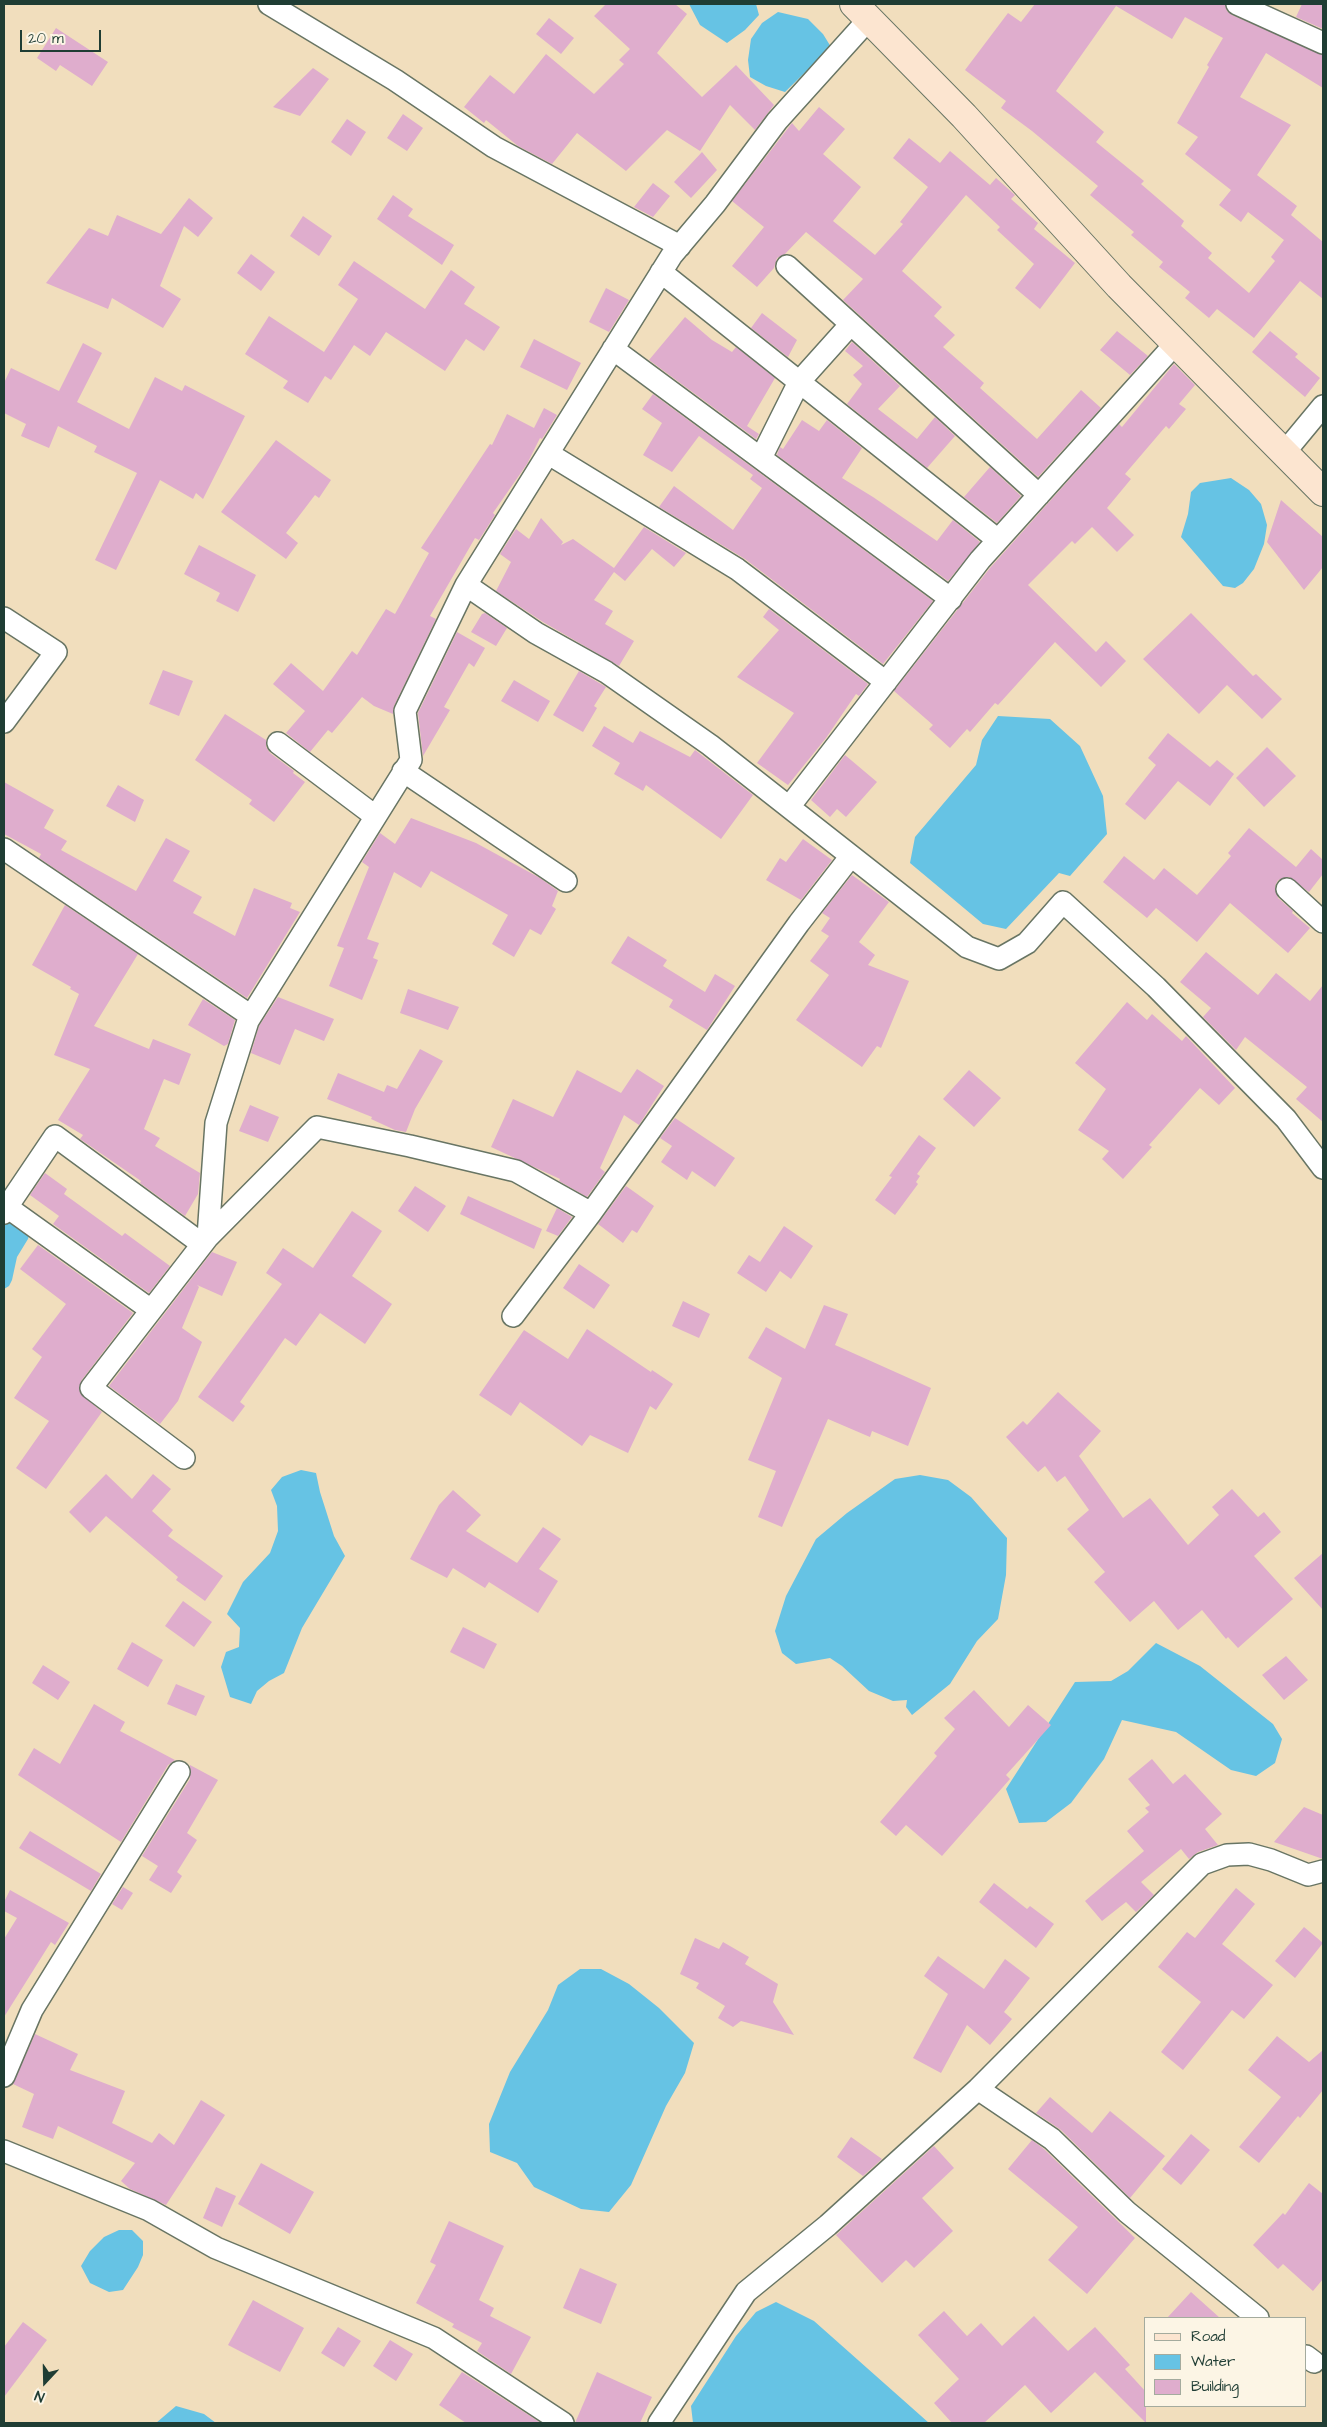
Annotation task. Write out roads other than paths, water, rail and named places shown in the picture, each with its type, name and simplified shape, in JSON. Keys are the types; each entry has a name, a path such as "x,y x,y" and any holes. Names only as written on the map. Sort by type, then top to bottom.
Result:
{"street":[{"path":"269,4 395,80 494,147 680,246"},
{"path":"1236,4 1323,43"},
{"path":"205,1241 216,1124 251,1016 411,760 405,711 466,585 550,454 661,272 680,246 716,204 862,11 964,116 1119,286 1323,492"},
{"path":"787,266 1039,495"},
{"path":"661,272 998,540"},
{"path":"760,458 799,382 851,324"},
{"path":"789,807 998,540 1176,343"},
{"path":"613,349 951,598"},
{"path":"1284,453 1323,406"},
{"path":"550,454 737,569 886,682"},
{"path":"466,585 536,633 614,678 710,745 967,947 999,959 1027,943 1063,902 1156,987 1286,1120 1323,1168"},
{"path":"4,618 56,652 4,722"},
{"path":"278,742 375,816"},
{"path":"403,771 566,881"},
{"path":"4,849 251,1016"},
{"path":"512,1316 591,1213 799,923 851,856"},
{"path":"1287,889 1323,922"},
{"path":"184,1458 91,1388 205,1241 317,1128 410,1146 516,1171 591,1213"},
{"path":"151,1310 6,1210 55,1136 205,1241"},
{"path":"4,2076 32,2010 179,1772"},
{"path":"659,2423 746,2292 828,2225 978,2090 1202,1864 1227,1854 1249,1854 1308,1875 1323,1871"},
{"path":"978,2090 1052,2139 1127,2212 1257,2317"},
{"path":"4,2151 149,2210 224,2252 434,2338 563,2423"}],"water":[{"path":"689,4 756,4 759,15 745,30 727,43 700,25"},
{"path":"778,12 808,19 823,34 831,47 785,92 766,86 750,77 748,60 751,39 762,23"},
{"path":"1231,478 1249,490 1261,504 1267,525 1264,544 1254,569 1243,583 1235,588 1223,586 1181,537 1188,514 1191,492 1200,483"},
{"path":"998,716 1050,719 1080,746 1103,796 1107,834 1070,876 1059,873 1006,929 983,924 910,863 915,837 976,765 982,740"},
{"path":"13,1219 31,1228 28,1239 17,1257 12,1280 9,1286 4,1289 4,1224"},
{"path":"301,1470 316,1473 334,1536 345,1556 302,1628 284,1673 269,1681 257,1691 251,1704 230,1697 221,1667 226,1652 239,1647 240,1628 227,1614 243,1582 270,1553 278,1531 277,1506 271,1490 282,1477"},
{"path":"920,1475 948,1480 971,1497 1007,1538 1006,1575 998,1619 977,1641 950,1684 912,1715 906,1707 907,1700 893,1701 869,1691 842,1666 830,1658 796,1664 782,1653 775,1631 786,1596 816,1539 847,1513 895,1479"},
{"path":"1156,1643 1200,1666 1273,1724 1282,1739 1275,1763 1256,1776 1231,1770 1176,1732 1122,1720 1104,1759 1071,1803 1046,1822 1019,1823 1006,1789 1075,1682 1111,1681 1128,1671"},
{"path":"580,1969 601,1969 629,1984 659,2008 694,2043 685,2073 666,2106 631,2185 609,2212 581,2209 534,2187 517,2163 490,2152 489,2124 510,2072 548,2010 558,1985"},
{"path":"119,2230 132,2230 143,2241 143,2255 138,2267 123,2290 109,2292 90,2283 81,2266 90,2251 104,2237"},
{"path":"776,2302 814,2321 929,2423 693,2423 691,2406 736,2336 756,2312"},
{"path":"176,2406 204,2414 216,2423 156,2423"}]}
